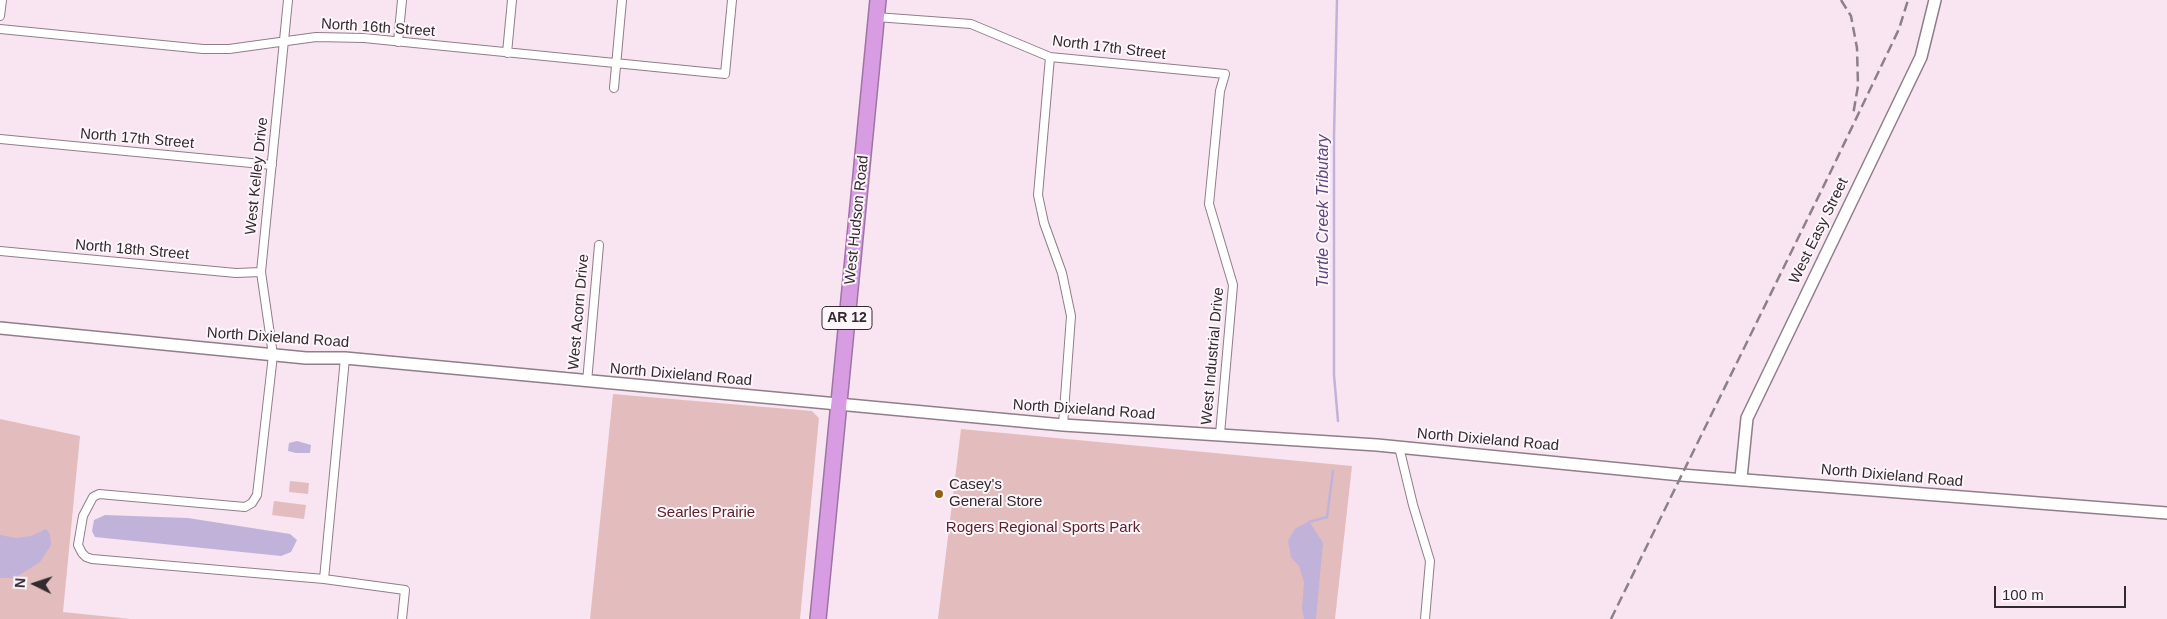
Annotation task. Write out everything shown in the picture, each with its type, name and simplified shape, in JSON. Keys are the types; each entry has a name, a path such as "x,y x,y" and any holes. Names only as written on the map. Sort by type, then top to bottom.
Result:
{"highway":[{"name":"West Hudson Road","path":"818,619 878,0"}],"street":[{"path":"0,16 2,0"},
{"name":"West Kelley Drive","path":"288,0 261,272 273,355 257,496 252,503 245,507 99,494 93,497 83,516 78,545 82,554 86,558 92,559 324,579"},
{"path":"398,42 402,0"},
{"path":"507,53 512,0"},
{"path":"614,88 622,0"},
{"name":"North 16th Street","path":"0,29 203,49 229,48 326,37 398,42 725,74 732,0"},
{"name":"West Easy Street","path":"1741,478 1747,418 1921,57 1935,0"},
{"name":"North 17th Street","path":"876,17 971,24 1050,57 1225,74"},
{"path":"1050,57 1038,195 1044,223 1062,274 1071,316 1063,425"},
{"name":"West Industrial Drive","path":"1220,434 1234,284 1210,204 1220,91 1225,74"},
{"name":"North 17th Street","path":"0,139 272,165"},
{"name":"West Acorn Drive","path":"587,382 599,245"},
{"name":"North 18th Street","path":"0,251 236,273 261,272"},
{"name":"North Dixieland Road","path":"0,328 273,355 306,358 345,358 1063,425 1399,447 1681,475 1741,478 2167,513"},
{"path":"345,358 324,579 405,590 402,619"},
{"path":"1399,447 1413,505 1430,561 1425,619"}],"green space":[{"name":"Searles Prairie","path":"613,394 812,411 819,418 800,619 590,619"},
{"path":"0,419 80,436 63,612 131,619 0,619"},
{"name":"Rogers Regional Sports Park","path":"961,429 1352,466 1335,619 938,619"},
{"path":"290,481 309,483 308,494 289,492"},
{"path":"274,501 306,505 304,519 272,515"}],"shaded area":[{"path":"297,441 311,445 310,453 288,451 289,443"},
{"path":"105,515 188,518 290,534 297,540 291,552 281,556 95,537 92,531 94,520"},
{"path":"1309,521 1323,543 1316,619 1304,619 1302,608 1304,582 1299,566 1291,557 1288,541 1295,529"},
{"path":"46,529 50,534 51,545 40,562 15,578 0,578 0,535 16,538 31,536"}],"waterway":[{"name":"Turtle Creek Tributary","path":"1337,0 1334,136 1334,375 1338,421"},
{"name":"Turtle Creek Tributary","path":"1309,522 1327,517 1333,471"}],"railway":[{"path":"1841,0 1851,16 1857,48 1858,86 1853,115"},
{"path":"1611,619 1831,171 1899,29 1908,0"}],"place":[{"name":"Casey's General Store","path":"939,494"}]}
